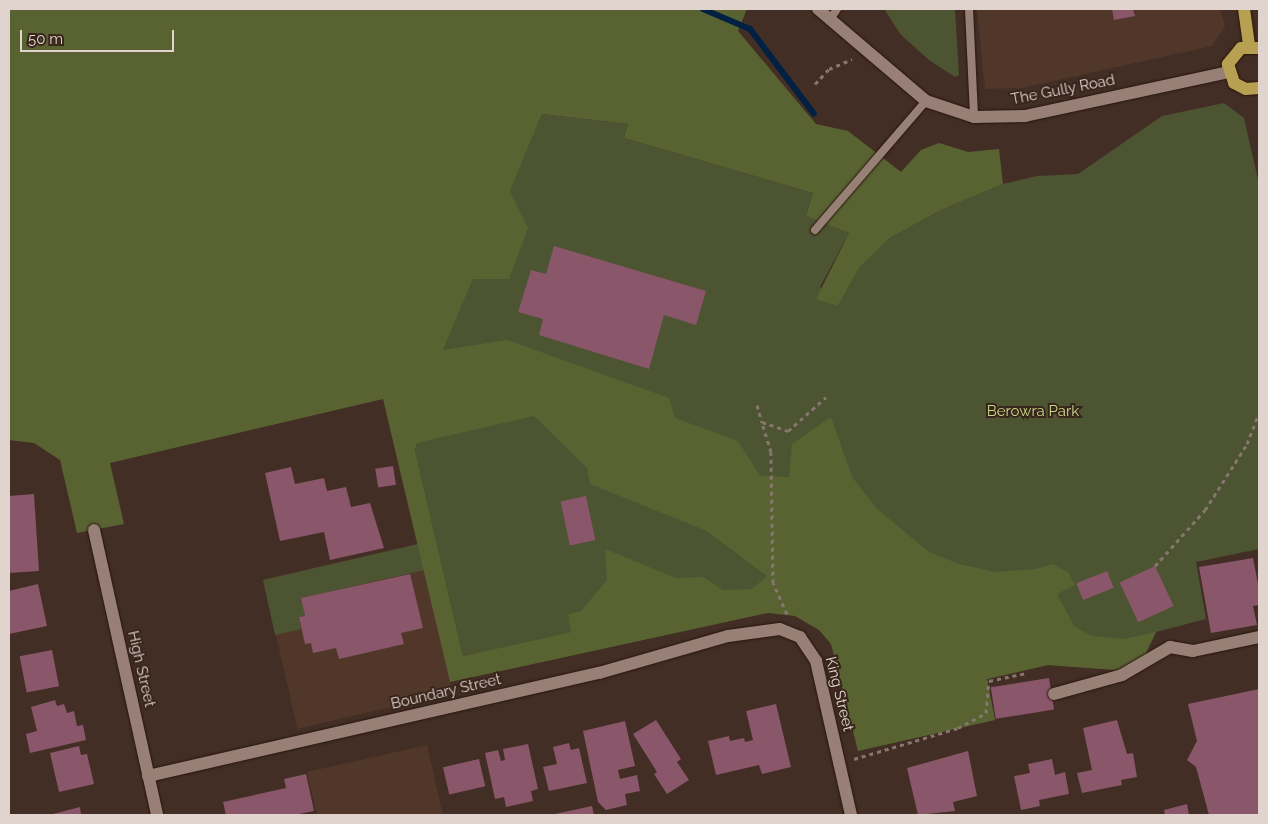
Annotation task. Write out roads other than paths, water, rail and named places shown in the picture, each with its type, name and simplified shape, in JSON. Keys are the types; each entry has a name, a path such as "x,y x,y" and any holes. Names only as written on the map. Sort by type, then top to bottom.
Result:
{"main road":[{"path":"1244,9 1254,47 1235,52 1228,72 1240,87 1259,89"}],"street":[{"name":"The Gully Road","path":"818,9 834,14 868,51 926,101 974,117 1024,116 1228,72"},
{"name":"High Street","path":"94,530 157,815"},
{"name":"King Street","path":"748,632 789,631 809,647 820,673 838,763 851,815"},
{"name":"Boundary Street","path":"148,776 599,673 748,632"},
{"path":"1054,694 1122,675 1170,647 1193,651 1259,637"}],"lane":[{"path":"969,9 974,117"},
{"path":"815,230 926,101"}],"waterway":[{"path":"703,9 750,29 814,114"}],"park label":[{"name":"Berowra Park","path":"1033,412"}]}
